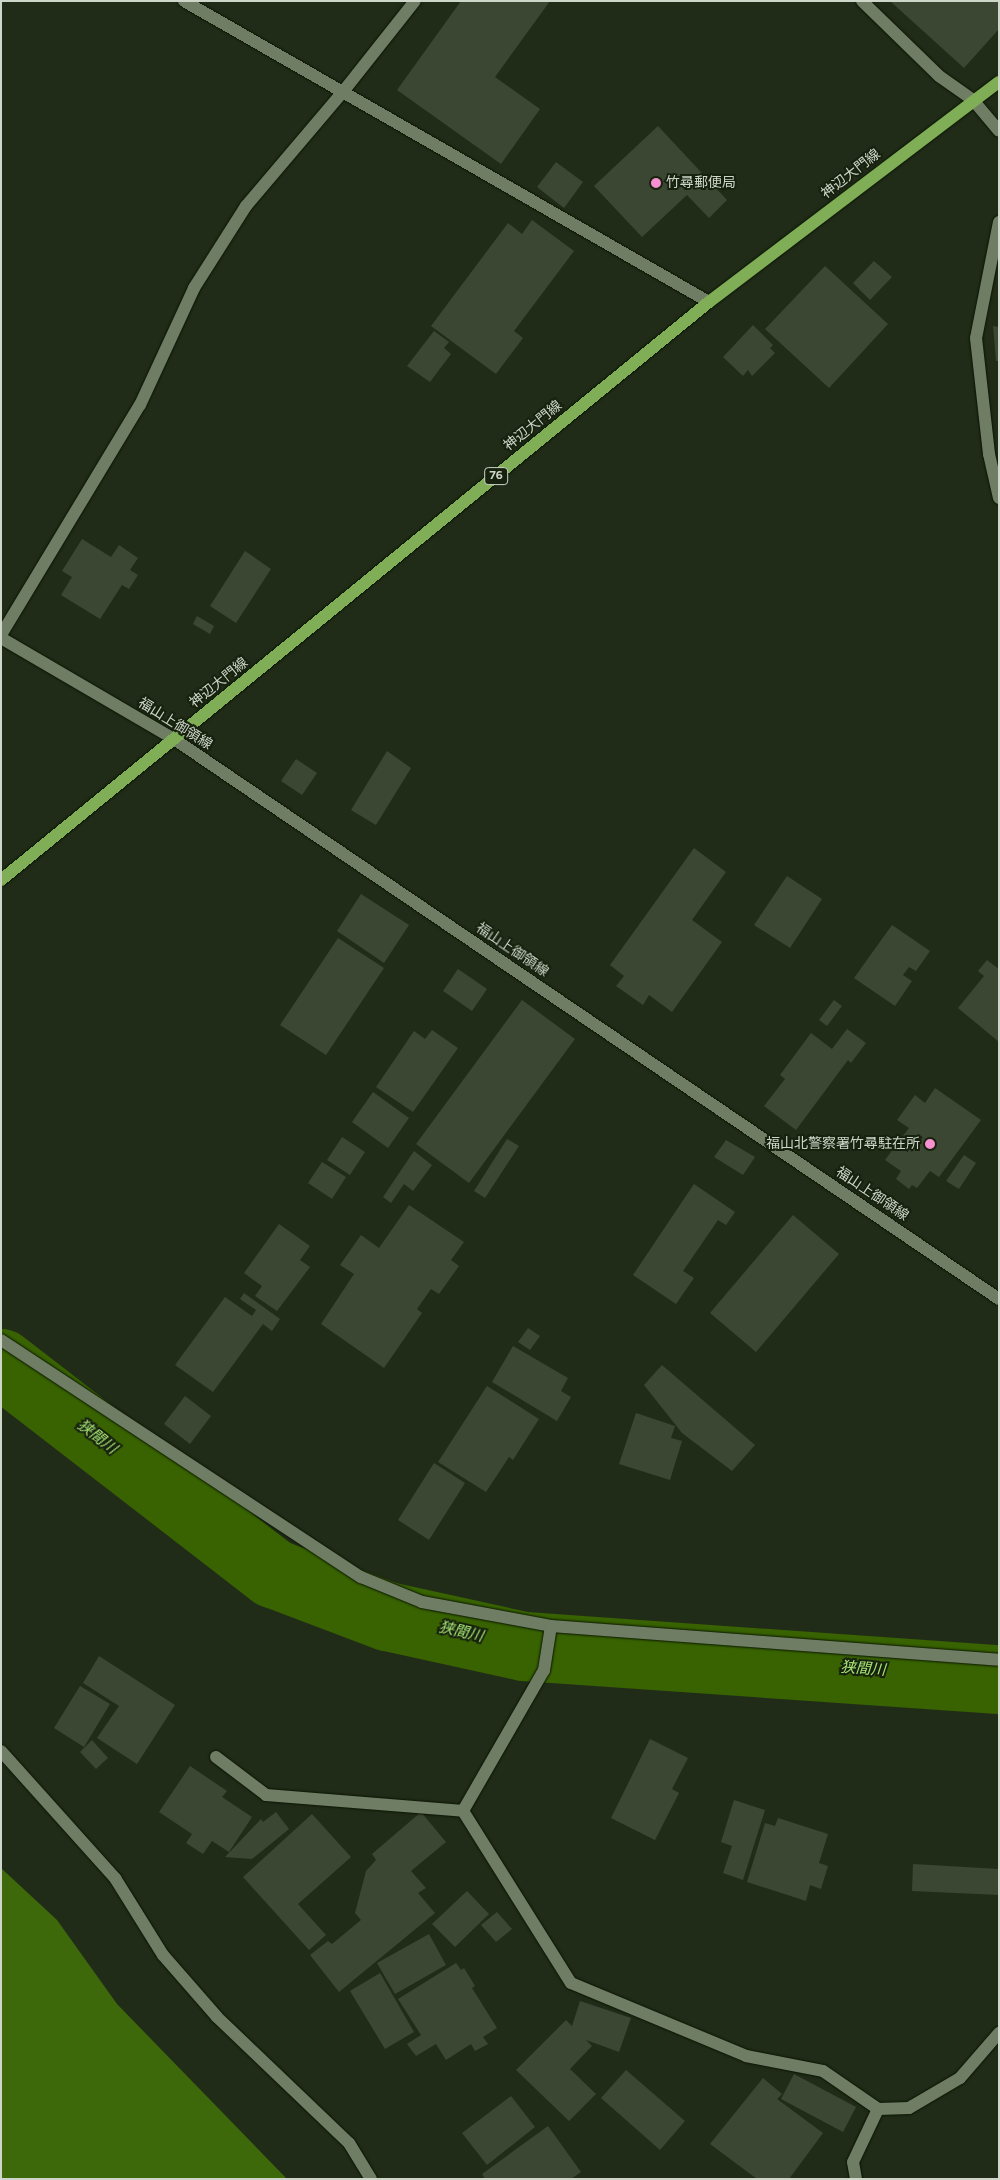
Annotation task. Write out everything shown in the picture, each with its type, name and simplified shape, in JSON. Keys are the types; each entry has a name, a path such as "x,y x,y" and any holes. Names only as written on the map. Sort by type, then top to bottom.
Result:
{"main road":[{"name":"神辺大門線","path":"1,880 709,302 999,82"}],"street":[{"path":"184,1 342,94 709,302"},
{"path":"1,637 140,405 194,288 246,206 342,94 415,1"},
{"path":"862,1 939,76 973,100 999,131"},
{"path":"999,222 976,338 989,454 999,498"},
{"name":"福山上御領線","path":"1,637 174,739 999,1299"},
{"path":"1,1340 361,1577 422,1602 551,1626 999,1660"},
{"path":"462,1811 544,1670 551,1626"},
{"path":"1,1751 116,1878 163,1955 217,2017 348,2144 371,2179"},
{"path":"216,1757 266,1795 462,1811"},
{"path":"462,1811 571,1983 746,2056 823,2071 878,2109 909,2108 960,2078 999,2033"},
{"path":"856,2179 853,2162 878,2109"}],"green space":[{"path":"1,1868 57,1920 117,2004 287,2179 1,2179"}],"building":[{"path":"461,1 550,1 495,77 540,109 501,164 397,90"},
{"path":"890,1 999,1 999,29 964,68"},
{"path":"658,126 727,200 709,218 687,195 642,237 594,186"},
{"path":"556,162 583,182 564,208 537,187"},
{"path":"532,220 574,251 514,331 523,338 496,374 431,326 508,223 522,234"},
{"path":"874,261 892,277 870,300 853,283"},
{"path":"825,266 888,324 829,388 765,329"},
{"path":"753,325 773,345 770,348 775,353 752,376 748,370 743,376 723,357"},
{"path":"993,326 999,327 999,361 996,361"},
{"path":"434,331 449,342 444,348 451,354 430,382 407,366"},
{"path":"82,539 111,557 119,545 138,558 130,570 138,575 129,589 122,585 100,619 61,595 72,577 62,571"},
{"path":"245,551 271,569 236,623 210,606"},
{"path":"197,616 214,626 210,634 193,624"},
{"path":"387,751 411,768 376,825 351,810"},
{"path":"296,759 317,773 302,795 281,781"},
{"path":"694,848 726,872 692,920 722,942 672,1012 649,995 643,1005 616,986 624,976 610,965"},
{"path":"787,876 822,899 790,948 754,925"},
{"path":"361,894 409,925 384,963 337,931"},
{"path":"892,925 930,951 916,971 909,967 903,975 912,981 895,1006 854,978"},
{"path":"338,938 384,968 326,1055 280,1025"},
{"path":"987,960 999,969 999,1042 958,1008 984,976 978,971"},
{"path":"458,969 487,989 472,1011 443,991"},
{"path":"522,1000 575,1039 469,1183 416,1144"},
{"path":"834,1000 842,1006 827,1026 819,1020"},
{"path":"847,1029 866,1043 851,1063 848,1060 796,1130 764,1106 785,1079 780,1075 811,1033 832,1049"},
{"path":"432,1030 458,1048 413,1112 376,1087 414,1031 425,1039"},
{"name":"福山北警察署竹尋駐在所","path":"935,1088 981,1120 939,1177 930,1171 917,1188 912,1185 909,1189 896,1179 901,1171 885,1160 909,1128 897,1120 915,1095 925,1103"},
{"path":"373,1092 409,1118 388,1148 352,1122"},
{"path":"342,1137 365,1152 350,1175 327,1160"},
{"path":"507,1139 519,1146 485,1198 474,1191"},
{"path":"726,1140 755,1157 743,1175 714,1157"},
{"path":"414,1151 432,1165 413,1191 404,1184 391,1203 383,1197"},
{"path":"964,1155 976,1163 959,1189 946,1181"},
{"path":"322,1162 346,1177 332,1199 308,1183"},
{"path":"694,1184 735,1212 726,1225 718,1220 683,1271 694,1278 676,1304 633,1275"},
{"path":"409,1205 464,1242 451,1260 459,1266 439,1294 431,1289 417,1309 422,1313 384,1368 321,1324 354,1274 340,1265 361,1235 379,1248"},
{"path":"793,1215 839,1254 756,1352 710,1313"},
{"path":"279,1224 310,1246 300,1260 310,1267 277,1311 255,1296 262,1286 244,1273"},
{"path":"244,1293 280,1319 272,1331 263,1324 213,1392 175,1365 225,1297 252,1316 256,1310 240,1299"},
{"path":"528,1328 540,1336 530,1350 518,1342"},
{"path":"513,1346 568,1378 561,1391 571,1397 557,1421 492,1382"},
{"path":"662,1365 755,1445 732,1471 682,1433 644,1385"},
{"path":"487,1386 539,1419 513,1460 509,1457 486,1492 438,1462"},
{"path":"185,1396 211,1416 190,1444 164,1424"},
{"path":"636,1413 675,1426 671,1438 682,1441 670,1480 619,1464"},
{"path":"434,1463 465,1483 429,1540 398,1520"},
{"path":"99,1656 175,1705 137,1764 97,1738 119,1706 83,1683"},
{"path":"80,1686 110,1704 84,1747 54,1728"},
{"path":"650,1739 688,1758 672,1789 679,1793 655,1840 611,1818"},
{"path":"92,1740 108,1758 96,1769 80,1752"},
{"path":"190,1766 227,1791 222,1797 252,1817 229,1852 212,1841 203,1854 186,1843 192,1834 159,1812"},
{"path":"734,1800 765,1810 743,1880 723,1873 732,1846 721,1842"},
{"path":"276,1812 289,1829 252,1859 225,1857 261,1819 263,1822"},
{"path":"421,1812 446,1842 411,1871 426,1888 418,1893 435,1913 339,1992 310,1955 328,1941 332,1944 361,1920 355,1913 366,1871 376,1860 372,1854"},
{"path":"312,1814 351,1857 298,1904 326,1935 309,1950 243,1877"},
{"path":"778,1818 828,1834 819,1863 828,1866 821,1889 810,1885 806,1901 747,1882 765,1823 775,1826"},
{"path":"913,1864 999,1869 999,1895 912,1891"},
{"path":"467,1891 489,1914 455,1947 432,1924"},
{"path":"497,1912 512,1929 496,1942 481,1925"},
{"path":"429,1934 446,1965 395,1994 377,1963"},
{"path":"456,1963 461,1970 464,1968 475,1986 472,1988 497,2028 483,2037 488,2044 475,2051 471,2044 446,2060 436,2044 416,2056 407,2044 421,2035 398,1999"},
{"path":"380,1973 414,2032 385,2049 350,1991"},
{"path":"580,2001 631,2018 619,2052 586,2040 592,2046 570,2069 596,2094 569,2121 516,2070 566,2020 572,2026"},
{"path":"626,2070 685,2121 660,2150 601,2098"},
{"path":"794,2074 856,2107 843,2132 781,2099"},
{"path":"763,2078 782,2094 777,2099 823,2133 789,2179 757,2179 710,2144"},
{"path":"511,2096 535,2127 487,2165 462,2133"},
{"path":"548,2126 581,2172 571,2179 485,2179 482,2174"}],"waterway":[{"name":"狭間川","path":"1,1363 273,1573 387,1616 524,1646 999,1679"}],"place":[{"name":"竹尋郵便局","path":"656,183"},
{"name":"福山北警察署竹尋駐在所","path":"930,1144"}]}
